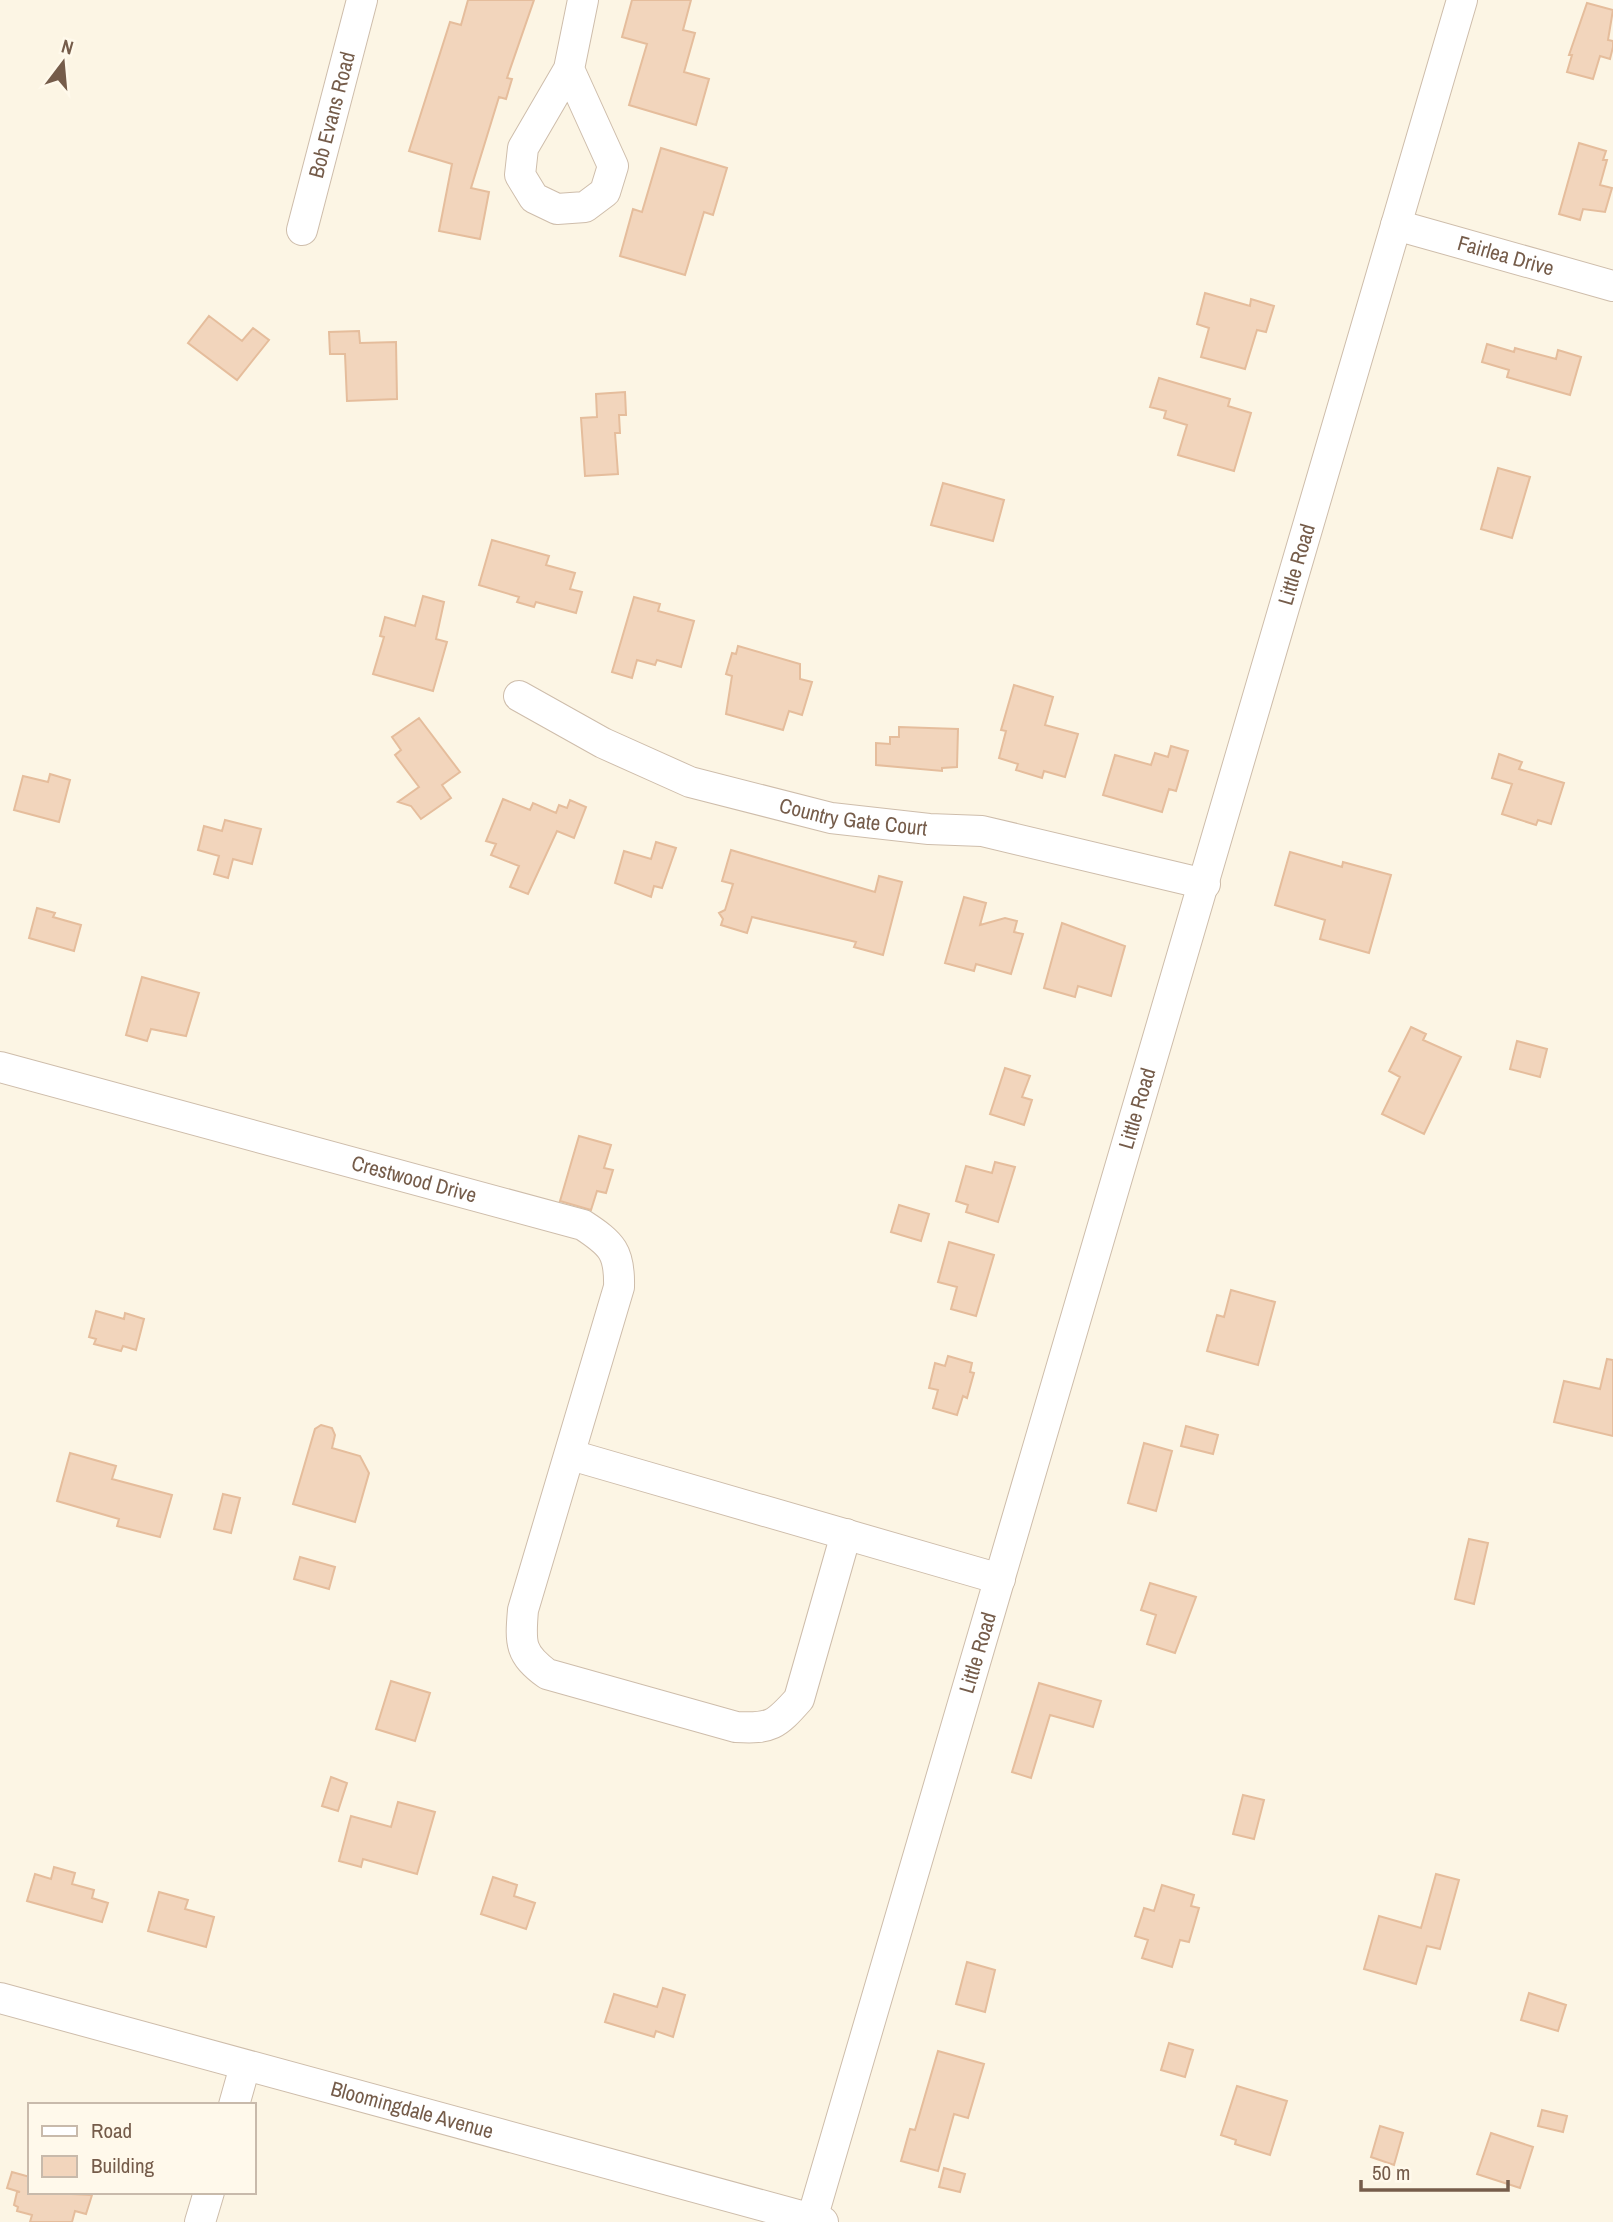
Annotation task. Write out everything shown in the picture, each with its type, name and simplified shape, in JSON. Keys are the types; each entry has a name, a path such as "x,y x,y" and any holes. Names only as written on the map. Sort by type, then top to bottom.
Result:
{"street":[{"name":"Bob Evans Road","path":"302,229 362,0"},
{"path":"569,69 583,0"},
{"name":"Little Road","path":"817,2220 1000,1579 1462,0"},
{"name":"Fairlea Drive","path":"1396,225 1613,286"},
{"name":"Country Gate Court","path":"519,696 603,743 690,782 831,818 929,829 982,831 1205,884"},
{"name":"Crestwood Drive","path":"0,1067 323,1157 583,1225 606,1240 620,1262 619,1287 523,1610 521,1637 527,1659 547,1674 736,1727 764,1728 780,1720 799,1699 846,1534"},
{"path":"571,1455 1000,1579"},
{"name":"Bloomingdale Avenue","path":"0,1998 817,2220"},
{"path":"235,2103 245,2066"},
{"path":"200,2222 208,2194"}],"building":[{"path":"468,0 534,0 507,78 512,79 506,99 499,97 471,188 489,192 480,239 439,231 452,164 409,151 450,22 461,25"},
{"path":"632,0 691,0 683,30 695,33 684,72 709,79 696,125 629,105 647,44 622,37"},
{"path":"1587,3 1613,10 1608,40 1613,41 1610,59 1600,56 1593,79 1567,72 1572,55 1569,55"},
{"path":"1579,143 1606,151 1603,160 1607,160 1600,185 1612,188 1605,212 1583,209 1580,220 1559,214"},
{"path":"661,148 727,168 713,215 704,212 685,275 620,256 633,209 642,212"},
{"path":"1205,293 1250,306 1251,299 1274,306 1266,332 1257,330 1245,369 1201,357 1209,328 1197,324"},
{"path":"209,316 242,341 253,328 269,340 237,380 188,343"},
{"path":"359,331 360,343 396,342 397,399 347,401 345,354 330,354 329,332"},
{"path":"1487,344 1556,359 1558,350 1581,357 1570,395 1507,377 1509,370 1482,362"},
{"path":"1159,378 1230,399 1228,406 1251,413 1234,471 1178,455 1187,425 1164,418 1166,411 1150,407"},
{"path":"625,392 626,415 619,415 620,433 615,433 618,474 585,476 581,418 597,417 596,394"},
{"path":"1498,468 1530,477 1512,538 1481,529"},
{"path":"943,483 1004,500 993,541 931,525"},
{"path":"492,540 549,556 546,565 575,573 570,589 582,592 576,613 536,602 534,607 517,602 519,597 479,585"},
{"path":"423,596 444,602 436,639 447,642 433,691 373,674 384,637 380,636 385,617 415,626"},
{"path":"634,597 660,604 658,611 694,621 681,667 657,660 655,665 637,660 632,678 612,672"},
{"path":"738,646 800,664 800,679 812,682 802,715 789,711 783,730 726,714 732,676 726,674 732,653 736,654"},
{"path":"1014,685 1053,697 1045,725 1078,734 1065,777 1044,771 1042,778 1016,770 1018,764 999,758 1006,731 1001,730"},
{"path":"419,718 460,772 442,785 451,798 421,819 411,806 398,802 419,787 395,755 401,750 392,737"},
{"path":"899,727 958,729 957,767 942,768 942,771 876,765 876,743 890,744 890,737 899,737"},
{"path":"1171,746 1188,751 1176,791 1169,789 1162,812 1103,795 1115,755 1151,765 1155,753 1168,757"},
{"path":"1499,754 1522,762 1519,769 1564,783 1551,824 1538,820 1536,825 1502,814 1512,784 1492,778"},
{"path":"50,774 70,780 59,822 14,810 23,776 48,782"},
{"path":"503,799 530,810 533,803 556,813 559,805 567,808 570,800 586,807 574,838 557,831 528,894 510,887 519,866 491,855 496,844 486,841"},
{"path":"225,820 261,829 252,864 233,859 228,878 214,874 219,856 198,850 204,826 222,831"},
{"path":"656,842 676,848 662,888 654,886 651,897 615,883 624,851 651,859"},
{"path":"731,850 875,892 879,876 902,882 883,955 854,947 856,942 752,917 747,933 721,925 723,919 719,913 725,910 733,884 722,881"},
{"path":"1290,852 1342,867 1343,862 1391,875 1369,953 1320,939 1325,920 1275,905"},
{"path":"964,897 986,903 980,925 1005,918 1017,921 1014,932 1023,934 1011,974 976,964 974,971 945,963"},
{"path":"37,908 55,913 53,917 81,925 74,951 29,938"},
{"path":"1062,923 1125,946 1111,996 1078,986 1075,997 1044,988"},
{"path":"142,977 199,993 186,1036 151,1029 147,1041 126,1035"},
{"path":"1411,1027 1426,1034 1423,1040 1461,1057 1424,1134 1382,1114 1400,1077 1389,1071"},
{"path":"1517,1041 1547,1049 1540,1077 1510,1069"},
{"path":"1005,1068 1030,1076 1022,1097 1032,1100 1024,1125 990,1114"},
{"path":"579,1136 611,1145 604,1168 613,1170 606,1193 597,1191 591,1210 560,1201"},
{"path":"995,1162 1015,1167 998,1222 966,1212 968,1205 956,1201 966,1166 992,1173"},
{"path":"899,1205 929,1214 921,1241 891,1232"},
{"path":"949,1242 994,1255 976,1316 951,1309 957,1287 938,1282"},
{"path":"1231,1290 1275,1302 1258,1365 1207,1351 1217,1315 1224,1317"},
{"path":"96,1311 124,1319 125,1313 144,1319 136,1350 123,1346 121,1351 94,1344 96,1339 89,1337"},
{"path":"948,1356 972,1363 970,1372 974,1373 967,1398 963,1396 957,1415 933,1408 938,1390 929,1388 935,1363 945,1366"},
{"path":"1607,1359 1613,1360 1613,1436 1554,1422 1564,1381 1600,1389"},
{"path":"321,1425 332,1428 335,1435 332,1448 360,1456 369,1473 355,1522 293,1504 315,1429"},
{"path":"1186,1426 1218,1435 1213,1454 1181,1446"},
{"path":"1144,1443 1172,1451 1156,1511 1128,1503"},
{"path":"70,1453 116,1466 112,1479 172,1495 160,1537 117,1526 119,1519 57,1501"},
{"path":"223,1494 240,1498 231,1533 214,1529"},
{"path":"1469,1539 1488,1543 1474,1604 1455,1599"},
{"path":"300,1557 335,1567 329,1589 294,1579"},
{"path":"1150,1583 1196,1597 1175,1653 1147,1644 1156,1615 1141,1610"},
{"path":"391,1681 430,1693 415,1741 376,1729"},
{"path":"1039,1683 1101,1701 1093,1727 1050,1715 1031,1778 1012,1772"},
{"path":"331,1777 347,1783 338,1811 322,1806"},
{"path":"1243,1795 1264,1800 1254,1839 1233,1834"},
{"path":"398,1802 435,1812 417,1874 363,1859 361,1867 339,1861 351,1816 391,1827"},
{"path":"54,1867 75,1873 72,1884 94,1890 92,1898 108,1903 102,1922 27,1901 35,1874 51,1879"},
{"path":"1436,1874 1459,1880 1440,1949 1427,1946 1416,1984 1364,1969 1379,1916 1421,1928"},
{"path":"493,1877 517,1885 514,1896 535,1903 526,1929 481,1914"},
{"path":"1162,1885 1194,1895 1191,1906 1199,1908 1189,1942 1180,1940 1172,1967 1142,1958 1148,1940 1135,1936 1144,1908 1154,1911"},
{"path":"159,1892 188,1900 185,1909 214,1917 206,1947 148,1931"},
{"path":"967,1962 995,1970 985,2012 956,2004"},
{"path":"663,1988 685,1995 673,2037 656,2031 654,2037 605,2022 614,1994 657,2007"},
{"path":"1529,1993 1566,2005 1558,2031 1521,2020"},
{"path":"1169,2043 1193,2050 1185,2077 1161,2070"},
{"path":"938,2051 984,2064 968,2118 954,2114 938,2171 901,2161 910,2129 915,2130"},
{"path":"1237,2086 1287,2101 1270,2155 1235,2144 1236,2140 1221,2135"},
{"path":"1542,2110 1567,2116 1563,2132 1538,2126"},
{"path":"1380,2126 1403,2133 1394,2165 1371,2157"},
{"path":"1491,2133 1533,2147 1520,2188 1477,2174"},
{"path":"944,2168 965,2174 960,2192 939,2187"},
{"path":"12,2172 28,2176 28,2194 92,2195 86,2214 75,2211 72,2222 30,2222 32,2215 17,2211 18,2207 14,2205 17,2192 20,2192 7,2188"}]}
